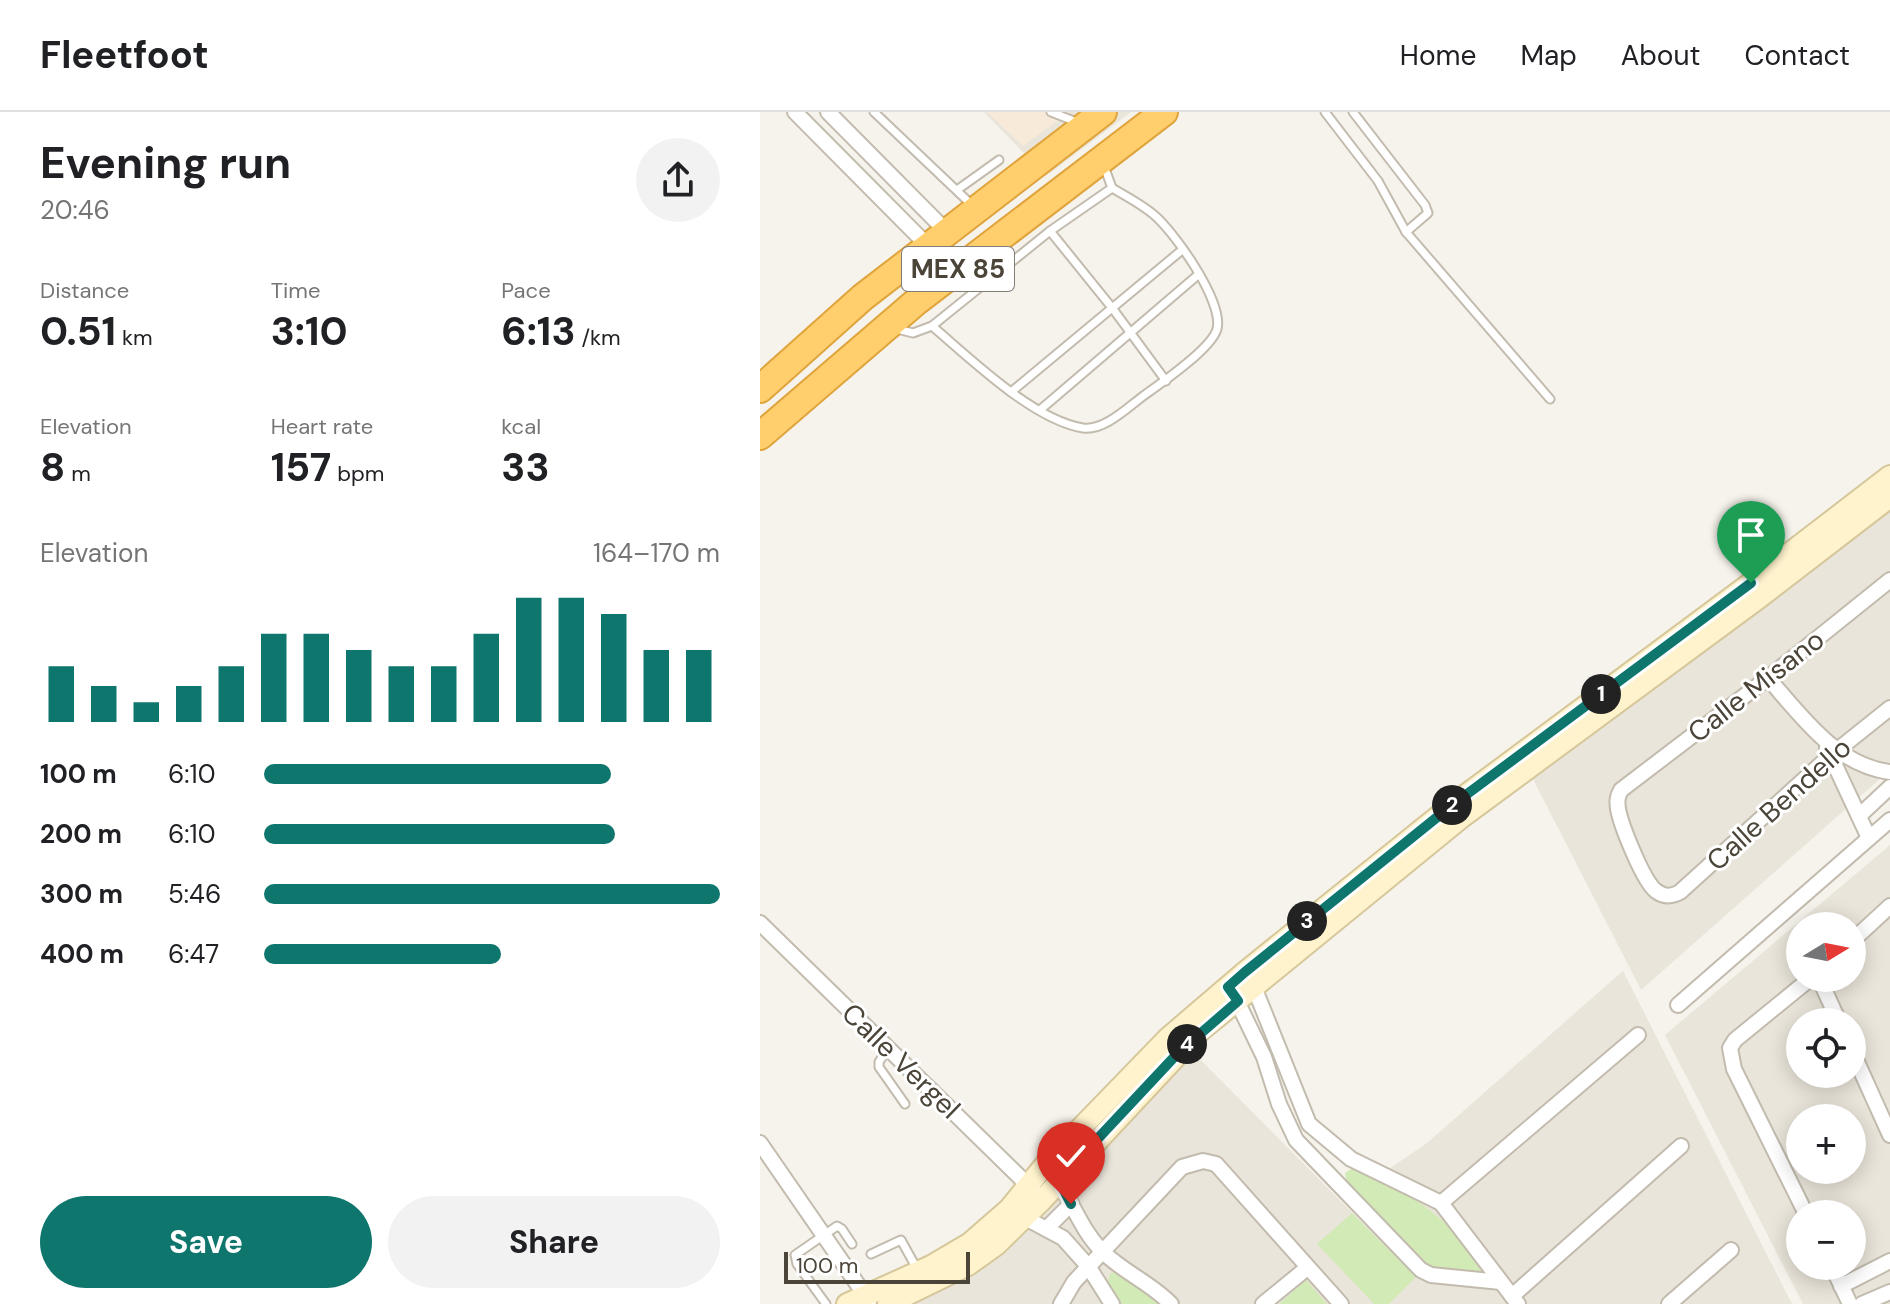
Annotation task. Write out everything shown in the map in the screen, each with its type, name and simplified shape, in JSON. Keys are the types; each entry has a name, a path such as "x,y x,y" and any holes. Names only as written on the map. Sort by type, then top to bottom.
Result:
{"highway":[{"name":"MEX 85","path":"760,436 970,259 1164,112"},
{"name":"MEX 85","path":"760,389 863,297 1094,119"}],"street":[{"path":"795,112 937,238"},
{"path":"828,112 937,238"},
{"path":"888,1304 968,1265 1052,1173 1178,1053 1233,994 1451,806 1890,476"},
{"path":"1250,979 1890,497"},
{"name":"Calle Misano","path":"1667,896 1660,894 1648,882 1619,814 1618,796 1621,790 1890,580"},
{"path":"1768,678 1831,750 1869,838"},
{"name":"Calle Bendello","path":"1667,896 1680,892 1831,750 1890,708"},
{"path":"1831,750 1861,765 1890,772"},
{"path":"1859,816 1890,787"},
{"path":"1678,1005 1890,820"},
{"path":"1866,928 1890,906"},
{"name":"Calle Vergel","path":"760,923 1035,1192"},
{"path":"1250,979 1309,1124 1351,1159 1441,1203 1515,1300 1681,1146"},
{"path":"1794,992 1735,1040 1730,1048 1734,1069 1799,1200"},
{"path":"1233,994 1264,1057 1287,1125 1296,1140 1421,1270 1431,1275 1501,1282"},
{"path":"1441,1203 1638,1035"},
{"path":"1866,1082 1890,1135"},
{"path":"760,1143 869,1299"},
{"path":"1336,1179 1351,1159"},
{"path":"1061,1304 1088,1266 1182,1167 1210,1161 1341,1304"},
{"path":"1052,1173 1102,1251 1171,1304"},
{"path":"1046,1229 1071,1204"},
{"path":"1017,1213 1063,1238 1088,1266 1112,1304"},
{"path":"847,1304 869,1299 1017,1213"},
{"path":"1063,1238 1081,1221"},
{"path":"1669,1304 1731,1250"},
{"path":"1841,1286 1890,1261"},
{"path":"1263,1304 1307,1268"},
{"path":"1838,1280 1850,1304"},
{"path":"1862,1304 1890,1292"}],"lane":[{"path":"874,112 976,209"},
{"path":"1051,112 1094,119"},
{"path":"1325,112 1378,181 1406,232 1550,399"},
{"path":"1353,112 1425,205 1428,213 1406,232"},
{"path":"932,326 1011,392 1040,410 1086,428 1105,423 1195,357 1217,332 1219,319 1199,274 1156,216 1112,188 1102,159"},
{"path":"957,190 999,160"},
{"path":"887,326 913,333 932,326 1050,231 1112,188"},
{"path":"1050,231 1166,381"},
{"path":"1011,392 1182,250"},
{"path":"1040,410 1199,274"},
{"path":"888,1048 879,1067 905,1104"},
{"path":"826,1304 795,1257 797,1252 837,1226 852,1244"},
{"path":"871,1254 901,1240 917,1271"}],"shaded area":[{"path":"984,112 1131,112 1046,176"},
{"path":"987,112 1070,112 1023,146"},
{"path":"1890,511 1890,770 1641,990 1533,779"},
{"path":"1890,845 1890,1304 1803,1304 1791,1280 1866,1280 1866,1200 1786,1200 1786,1271 1665,1035 1786,933 1786,992 1866,992 1866,912 1811,912"},
{"path":"1623,971 1792,1304 858,1304 1001,1219 1180,1039 1413,1274 1345,1199 1427,1143"}],"green space":[{"path":"1354,1167 1415,1200 1442,1220 1474,1257 1484,1278 1424,1267 1347,1183 1345,1173"},
{"path":"1352,1213 1416,1277 1389,1304 1374,1304 1317,1244"},
{"path":"1116,1271 1165,1304 1119,1304 1108,1281 1110,1274"},
{"path":"1306,1280 1327,1304 1279,1304"}],"route":[{"path":"1071,1204 1059,1180 1200,1031 1238,1001 1228,987 1451,806 1751,583"}]}
